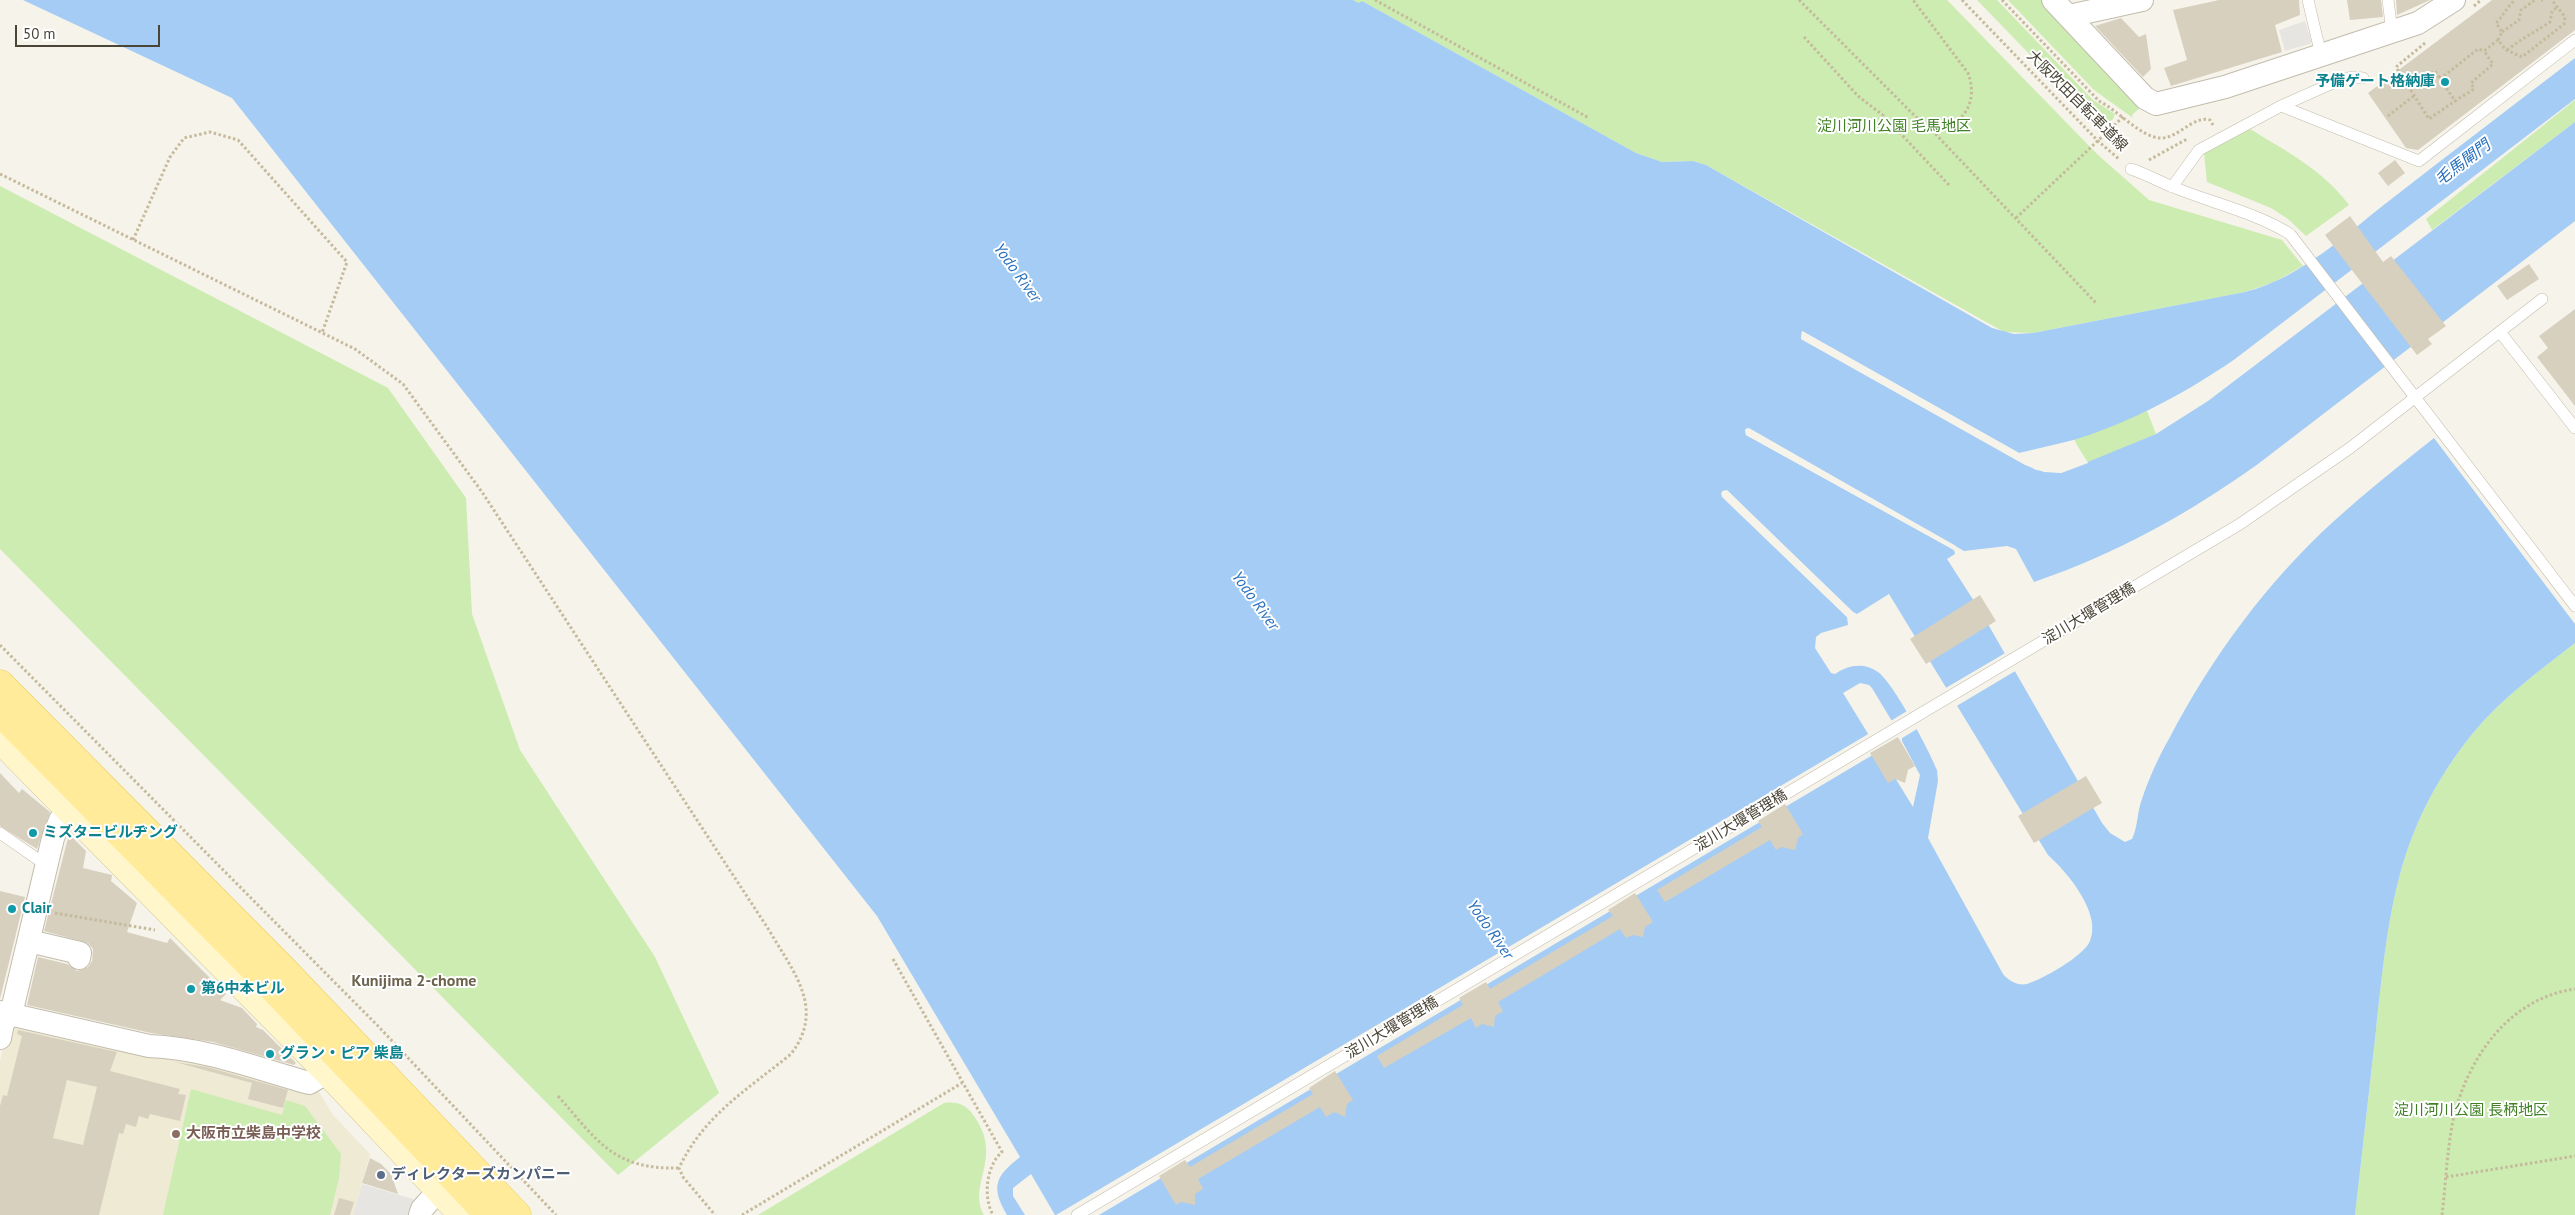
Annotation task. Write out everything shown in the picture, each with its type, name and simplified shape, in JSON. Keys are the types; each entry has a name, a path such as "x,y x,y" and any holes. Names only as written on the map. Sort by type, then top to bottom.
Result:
{"main road":[{"path":"0,684 281,967 517,1215"},
{"path":"0,712 288,1004 489,1215"}],"street":[{"path":"2053,0 2145,98 2156,104 2225,87 2418,23 2454,0"},
{"path":"2069,16 2142,0"},
{"path":"0,739 328,1072 463,1215"},
{"path":"0,1038 5,1013 29,941 57,825 70,810"},
{"path":"29,941 80,953 79,958"},
{"path":"5,1013 149,1046 171,1047 206,1053 309,1083 328,1072"},
{"path":"420,1215 422,1209 439,1190"}],"lane":[{"path":"2308,0 2321,55"},
{"path":"2388,0 2392,32"},
{"path":"2281,106 2419,161 2575,40"},
{"path":"2172,187 2200,150 2281,106 2342,79 2363,78"},
{"path":"2131,169 2148,174 2172,187 2270,222 2290,234 2396,372 2411,401 2575,606"},
{"name":"淀川大堰管理橋","path":"1077,1215 2240,524 2350,448 2542,299"},
{"path":"2500,332 2575,428"},
{"path":"0,833 46,865"}],"path":[{"path":"1375,0 1589,118"},
{"path":"1799,0 1924,123 2097,304"},
{"path":"1913,0 1968,73 1972,83 1970,102 1961,117 1947,126 1933,126 1924,123"},
{"name":"大阪吹田自転車道線","path":"1962,0 2098,141 2131,169 2189,138"},
{"name":"大阪吹田自転車道線","path":"2002,0 2099,100 2124,116 2145,134 2159,138 2168,137 2202,119 2210,120 2213,125 2205,130"},
{"path":"2502,32 2496,23 2506,14 2507,6 2515,0"},
{"path":"2484,51 2498,40 2502,32 2520,20 2521,10 2535,0"},
{"path":"2498,40 2506,50 2522,57 2564,24 2565,16 2552,0"},
{"path":"2506,50 2527,34 2533,34 2550,22 2552,11 2558,7"},
{"path":"1804,38 1858,96 1884,116 1949,185"},
{"path":"2426,40 2422,47 2396,67 2416,95 2416,102 2429,119 2474,89 2470,83 2494,64 2484,51 2478,49 2440,79"},
{"path":"2411,88 2435,71 2455,101"},
{"path":"2388,116 2416,95"},
{"path":"2016,218 2124,116"},
{"path":"2131,123 2135,119"},
{"path":"134,240 170,157 184,138 210,132 238,140 347,262 322,333"},
{"path":"0,174 355,349 404,384 487,500 763,922 803,989 807,1017 799,1043 791,1054 712,1117 697,1135 679,1168"},
{"path":"0,645 378,1026 556,1215"},
{"path":"36,910 141,929 157,930"},
{"path":"893,959 1002,1152 995,1159 992,1166 986,1198 993,1215"},
{"path":"2442,1215 2454,1116 2466,1081 2478,1056 2494,1034 2519,1011 2539,999 2575,989"},
{"path":"742,1215 962,1083"},
{"path":"558,1096 605,1149 640,1164 679,1168"},
{"path":"2446,1177 2575,1156"},
{"path":"679,1168 683,1177 715,1215"}],"shaded area":[{"path":"2305,21 2312,43 2285,51 2279,30"},
{"name":"大阪市立柴島中学校","path":"15,1021 317,1089 333,1115 370,1154 353,1215 0,1215 0,1061 9,1024"},
{"path":"362,1184 413,1199 417,1204 415,1215 353,1215"}],"green space":[{"name":"淀川河川公園 毛馬地区","path":"1353,0 1947,0 2097,154 2149,200 2282,240 2303,266 2274,282 2245,292 2033,333 2004,332 1706,165 1693,161 1662,162 1636,153 1362,1 1360,4"},
{"path":"1977,0 1997,0 2093,100 2115,114 2113,119 2101,128"},
{"path":"2008,0 2042,0 2143,105 2132,115 2133,118 2094,90"},
{"path":"2575,100 2575,122 2432,230 2426,219"},
{"path":"2250,129 2316,171 2328,181 2349,205 2306,236 2288,219 2271,208 2207,182 2204,153"},
{"path":"0,186 388,388 466,498 472,614 520,750 655,957 719,1093 618,1175 0,549"},
{"path":"2147,411 2156,434 2088,463 2074,440"},
{"name":"淀川河川公園 長柄地区","path":"2575,643 2575,1215 2355,1215 2386,948 2400,874 2411,839 2427,804 2447,769 2473,733 2496,708"},
{"path":"191,1089 282,1115 286,1100 305,1106 341,1154 339,1178 330,1215 163,1215"},
{"path":"944,1103 957,1103 965,1107 974,1116 982,1131 986,1145 986,1158 979,1192 980,1204 984,1215 758,1215"}],"water":[{"path":"23,0 1353,0 1359,3 1362,1 1636,153 1662,162 1693,161 1706,165 1992,328 2014,334 2033,333 2245,292 2286,276 2342,239 2575,58 2575,99 2235,359 2193,386 2150,410 2104,430 2042,449 2019,453 1802,331 1801,339 2025,465 2044,472 2061,473 2156,434 2208,401 2575,122 2575,221 2258,464 2178,516 2094,559 2034,582 2016,549 2007,546 1964,551 1749,428 1745,430 1746,435 1954,550 1955,554 1947,559 1981,612 2102,823 2110,833 2125,842 2132,839 2140,804 2154,767 2166,744 2204,678 2243,622 2286,569 2309,545 2358,500 2434,438 2575,624 2575,643 2496,708 2473,733 2447,769 2427,804 2411,839 2400,874 2386,948 2355,1215 1055,1215 1031,1174 1013,1188 1013,1196 1025,1215 1007,1215 998,1196 998,1182 1005,1170 1020,1157 877,916 232,98","holes":["1727,491 1853,612 1857,614 1889,594 2048,855 2073,882 2081,894 2091,918 2092,930 2090,941 2072,960 2027,984 2014,982 2003,974 1928,838 1938,781 1937,770 1910,718 1885,679 1873,669 1856,666 1845,668 1835,674 1831,673 1815,648 1816,637 1821,633 1848,625 1847,617 1722,497 1721,493","1860,683 1869,685 1872,688 1902,738 1920,775 1913,807 1843,693"]}],"pier":[{"path":"1802,331 2019,453 2074,440 2076,442 2026,455 2018,455 1803,335 2037,468 2061,470 2087,461 2088,463 2061,473 2036,470 1801,339"},
{"path":"1747,428 1956,546 1954,550 1746,435 1745,430","holes":["1748,431 1955,548 1748,434"]},
{"path":"1727,490 1853,612 1851,613 1724,492 1724,495 1849,615 1847,617 1722,496 1722,491"},
{"path":"2007,652 2017,670 1955,707 1944,689"},
{"path":"1907,711 1917,729 1899,740 1889,722"},
{"path":"1870,733 1881,750 1099,1215 1056,1215"}],"building":[{"path":"2219,0 2299,0 2300,15 2275,25 2282,52 2171,86 2164,68 2187,60 2173,10"},
{"path":"2347,0 2381,0 2383,17 2350,20"},
{"path":"2396,0 2430,0 2397,15"},
{"name":"予備ゲート格納庫","path":"2492,0 2575,0 2575,30 2418,150 2406,148 2368,93"},
{"path":"2121,18 2139,37 2146,34 2151,69 2143,77 2095,26"},
{"path":"2395,160 2405,173 2388,186 2378,173"},
{"path":"2350,216 2383,262 2391,256 2446,326 2428,339 2432,344 2417,355 2325,235"},
{"path":"2529,264 2539,279 2507,300 2497,286"},
{"path":"2575,309 2575,406 2537,357 2548,348 2539,336"},
{"path":"1980,595 1996,621 1926,664 1910,639"},
{"path":"1898,737 1915,766 1908,770 1905,783 1895,779 1888,783 1870,753"},
{"path":"0,773 19,793 22,789 50,812 37,849 0,826"},
{"path":"2086,776 2102,803 2034,843 2018,816"},
{"path":"1785,804 1803,834 1798,838 1795,850 1781,847 1776,850 1770,840 1665,902 1657,890 1762,827 1758,821"},
{"path":"69,834 86,851 83,868 112,875 111,881 137,903 127,932 167,943 170,938 226,994 220,1000 242,1008 257,1024 256,1027 263,1030 296,1063 294,1065 213,1042 151,1033 27,1005 38,957 67,964 77,971 88,967 92,961 93,949 88,943 44,931"},
{"path":"0,891 25,897 0,999"},
{"path":"1635,893 1653,922 1645,927 1643,937 1633,935 1626,938 1620,929 1498,1002 1503,1011 1495,1016 1494,1027 1482,1024 1476,1028 1471,1018 1384,1068 1377,1056 1463,1005 1459,998 1486,982 1490,989 1613,916 1608,910"},
{"path":"18,1030 117,1052 110,1071 180,1089 178,1094 186,1095 180,1121 150,1114 148,1119 139,1116 136,1127 126,1124 123,1134 119,1133 99,1215 0,1215 0,1106 3,1095 7,1096 22,1036 17,1034","holes":["67,1080 97,1087 83,1145 53,1138"]},
{"path":"175,1062 207,1067 288,1090 283,1108 248,1099 252,1083"},
{"path":"1335,1071 1353,1100 1347,1104 1345,1117 1334,1112 1326,1117 1320,1107 1198,1179 1203,1189 1195,1194 1195,1205 1181,1202 1176,1205 1159,1176 1185,1160 1190,1167 1313,1094 1309,1088"},
{"path":"370,1158 381,1164 391,1174 398,1194 362,1183"},
{"path":"339,1198 354,1202 350,1215 334,1215"}],"place":[{"name":"予備ゲート格納庫","path":"2445,82"},
{"name":"ミズタニビルヂング","path":"33,833"},
{"name":"Clair","path":"12,909"},
{"name":"第6中本ビル","path":"191,989"},
{"name":"グラン・ピア 柴島","path":"270,1054"},
{"name":"大阪市立柴島中学校","path":"176,1134"},
{"name":"ディレクターズカンパニー","path":"381,1175"}],"district":[{"name":"Kunijima 2-chome","path":"414,981"}],"water label":[{"name":"毛馬閘門","path":"2463,163"},
{"name":"Yodo River","path":"1017,273"},
{"name":"Yodo River","path":"1255,601"},
{"name":"Yodo River","path":"1490,930"}]}
